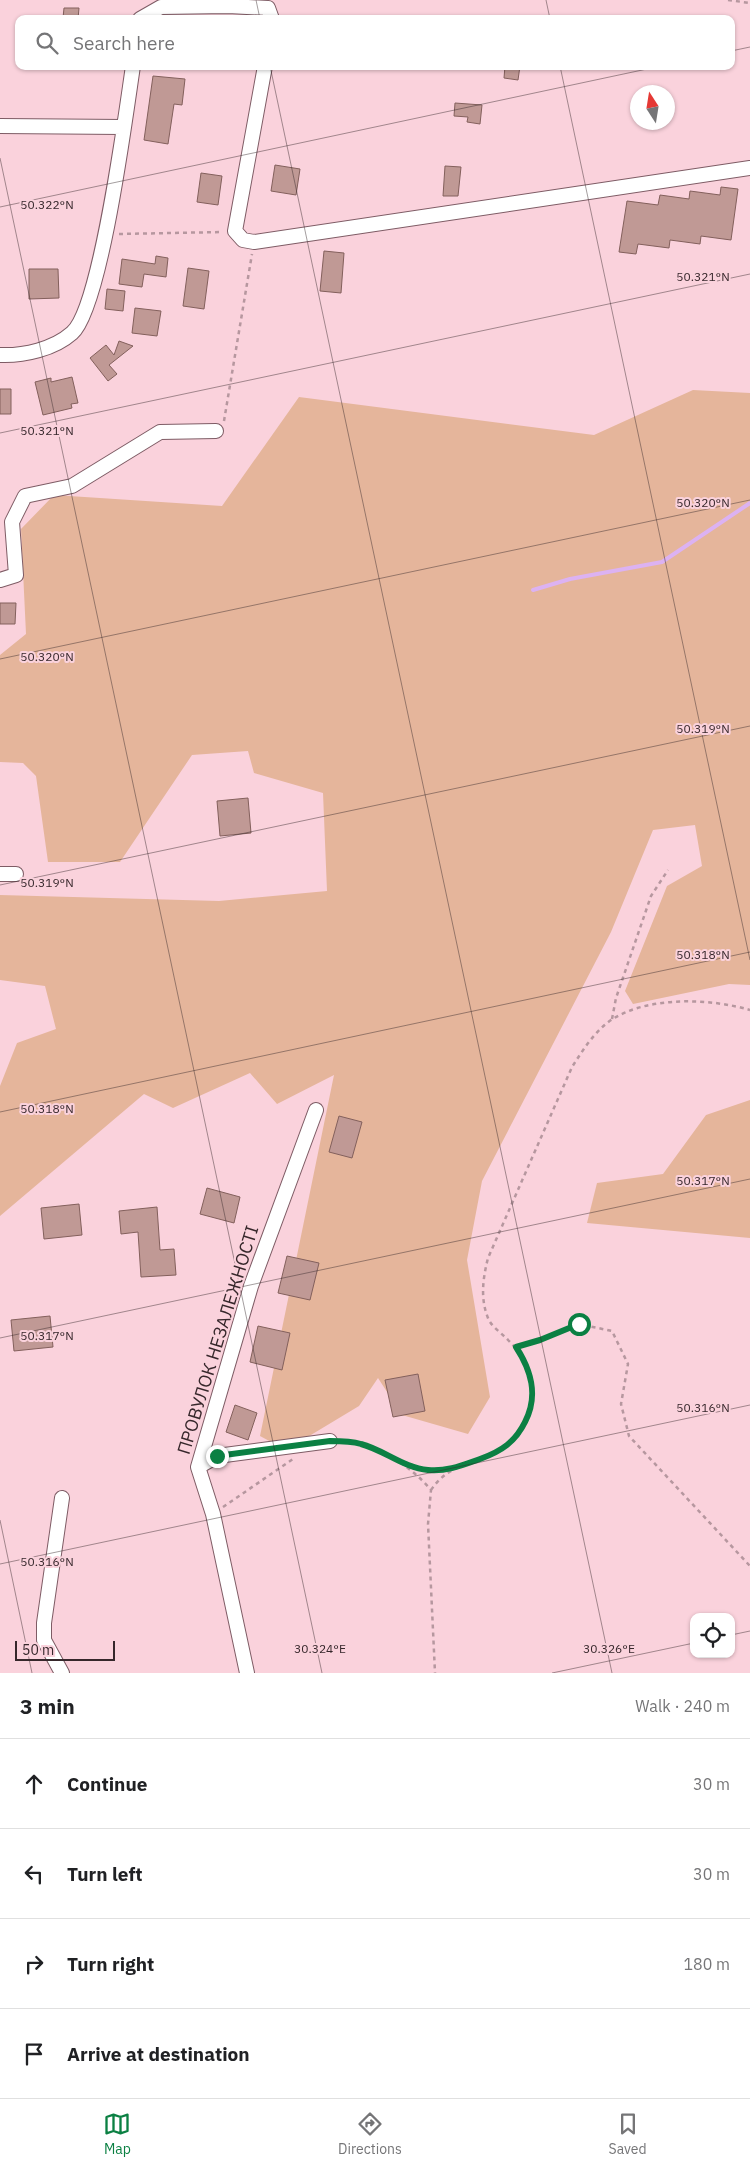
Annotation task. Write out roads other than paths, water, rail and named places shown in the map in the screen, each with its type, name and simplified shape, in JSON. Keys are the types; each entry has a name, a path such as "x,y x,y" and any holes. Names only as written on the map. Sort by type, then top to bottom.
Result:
{"street":[{"path":"147,15 161,7 228,6 268,8 271,15"},
{"path":"0,355 45,348 73,332 86,308 105,234 132,70"},
{"path":"264,70 235,231 243,240 254,242 750,168"},
{"path":"0,126 123,127"},
{"path":"0,580 16,576 12,522 25,496 72,486 160,432 216,431"},
{"path":"0,874 16,874"},
{"name":"ПРОВУЛОК НЕЗАЛЕЖНОСТІ","path":"247,1673 214,1514 198,1468 251,1286 316,1110"},
{"path":"198,1468 217,1456 330,1441"},
{"path":"62,1498 44,1623 44,1640 62,1673"}],"waterway":[{"path":"533,590 570,579 662,562 750,503"}]}
